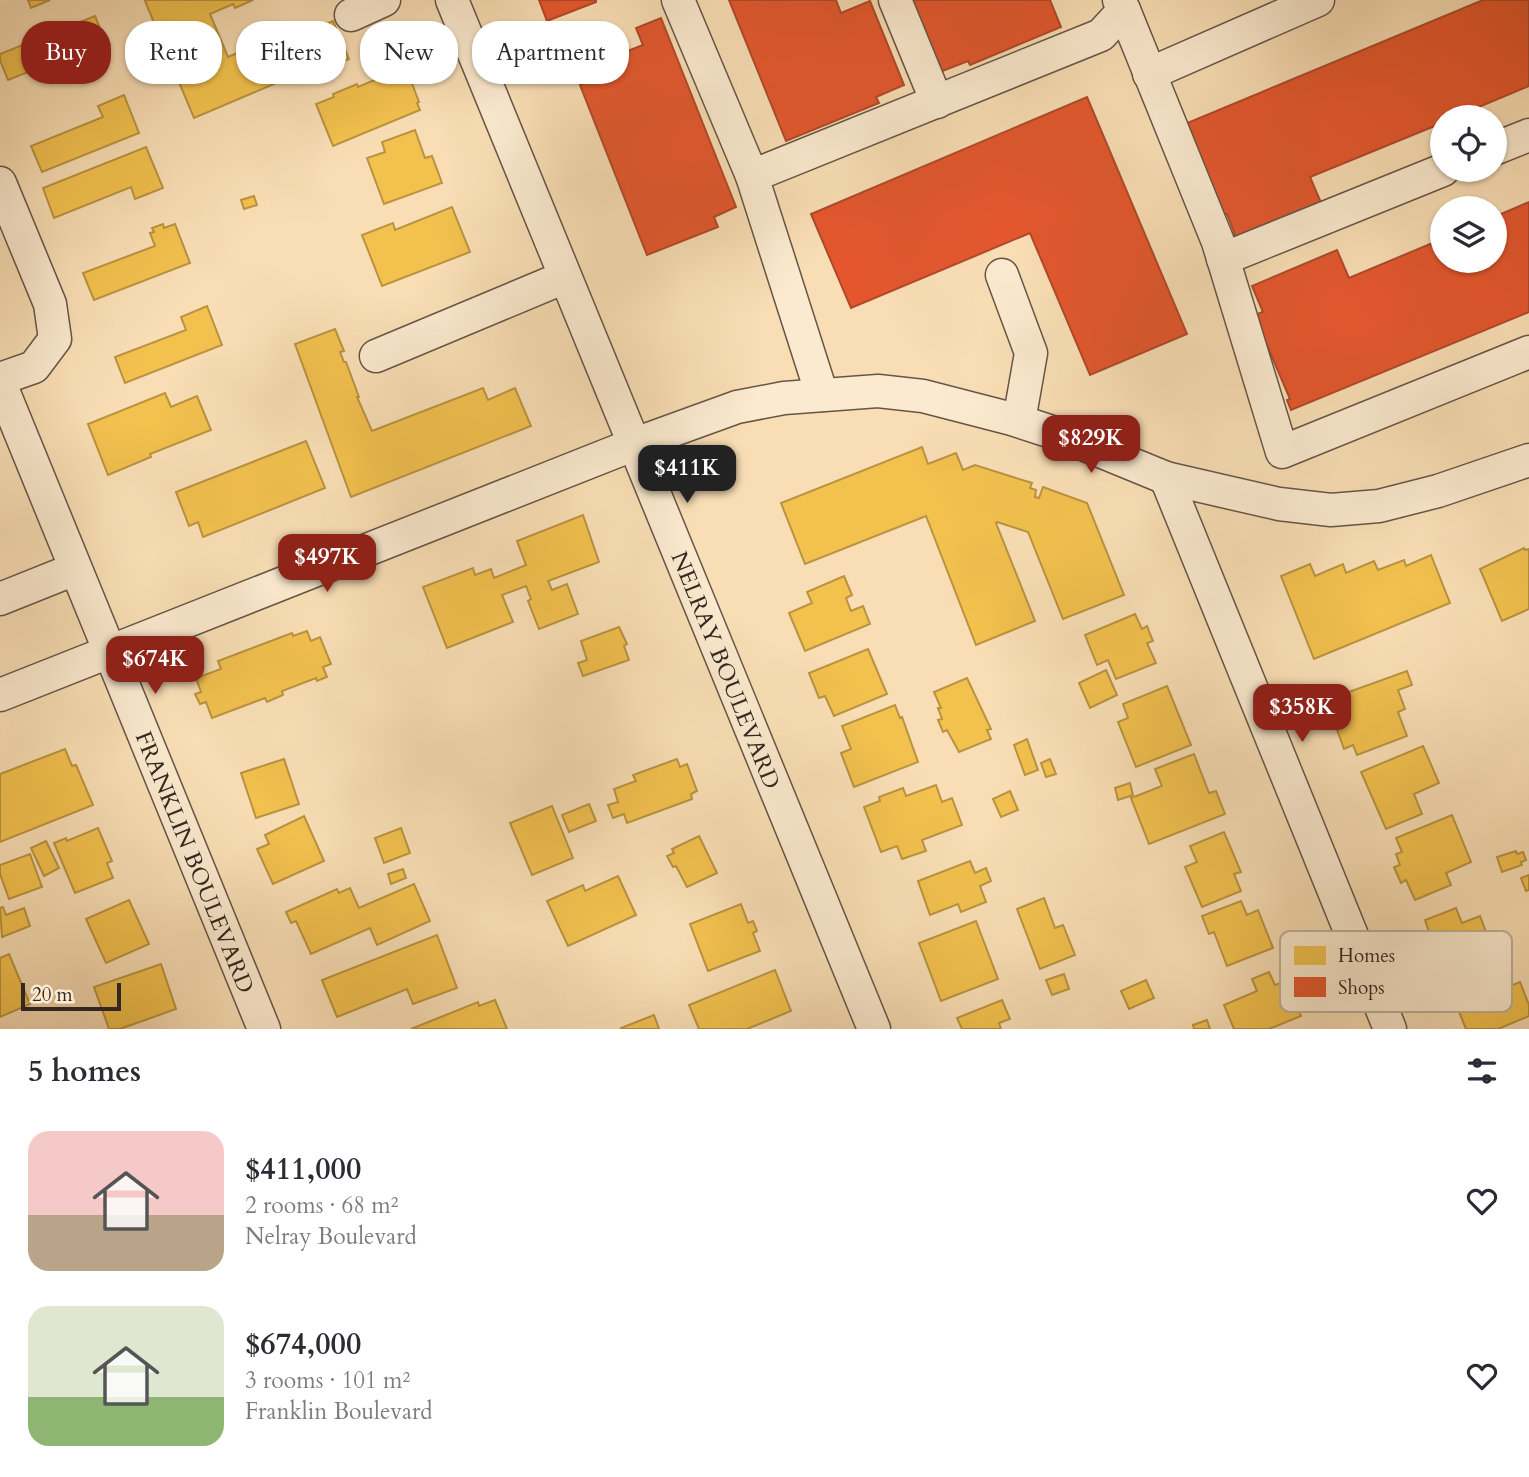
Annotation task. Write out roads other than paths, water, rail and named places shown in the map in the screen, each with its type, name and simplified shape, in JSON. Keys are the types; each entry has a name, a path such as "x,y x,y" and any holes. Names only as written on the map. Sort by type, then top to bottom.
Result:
{"street":[{"path":"351,15 384,0"},
{"name":"NELRAY BOULEVARD","path":"452,0 874,1029"},
{"path":"678,0 752,176 822,396"},
{"path":"895,0 937,102"},
{"path":"1149,74 1318,0"},
{"path":"752,176 1101,35 1122,5"},
{"path":"1122,5 1223,259 1282,452 1286,505"},
{"path":"1507,144 1529,135"},
{"path":"1223,259 1430,175"},
{"path":"0,183 50,304 55,339 34,367 0,381"},
{"path":"1002,275 1031,353 1019,421"},
{"path":"376,356 565,277"},
{"path":"1282,452 1529,352"},
{"name":"FRANKLIN BOULEVARD","path":"0,381 264,1029"},
{"path":"0,695 635,444 737,407 784,398 878,391 956,402 1061,435 1166,478 1286,505 1331,510 1379,506 1438,491 1529,460"},
{"path":"1166,478 1350,931"},
{"path":"0,599 75,569"},
{"path":"1383,1012 1390,1029"}]}
